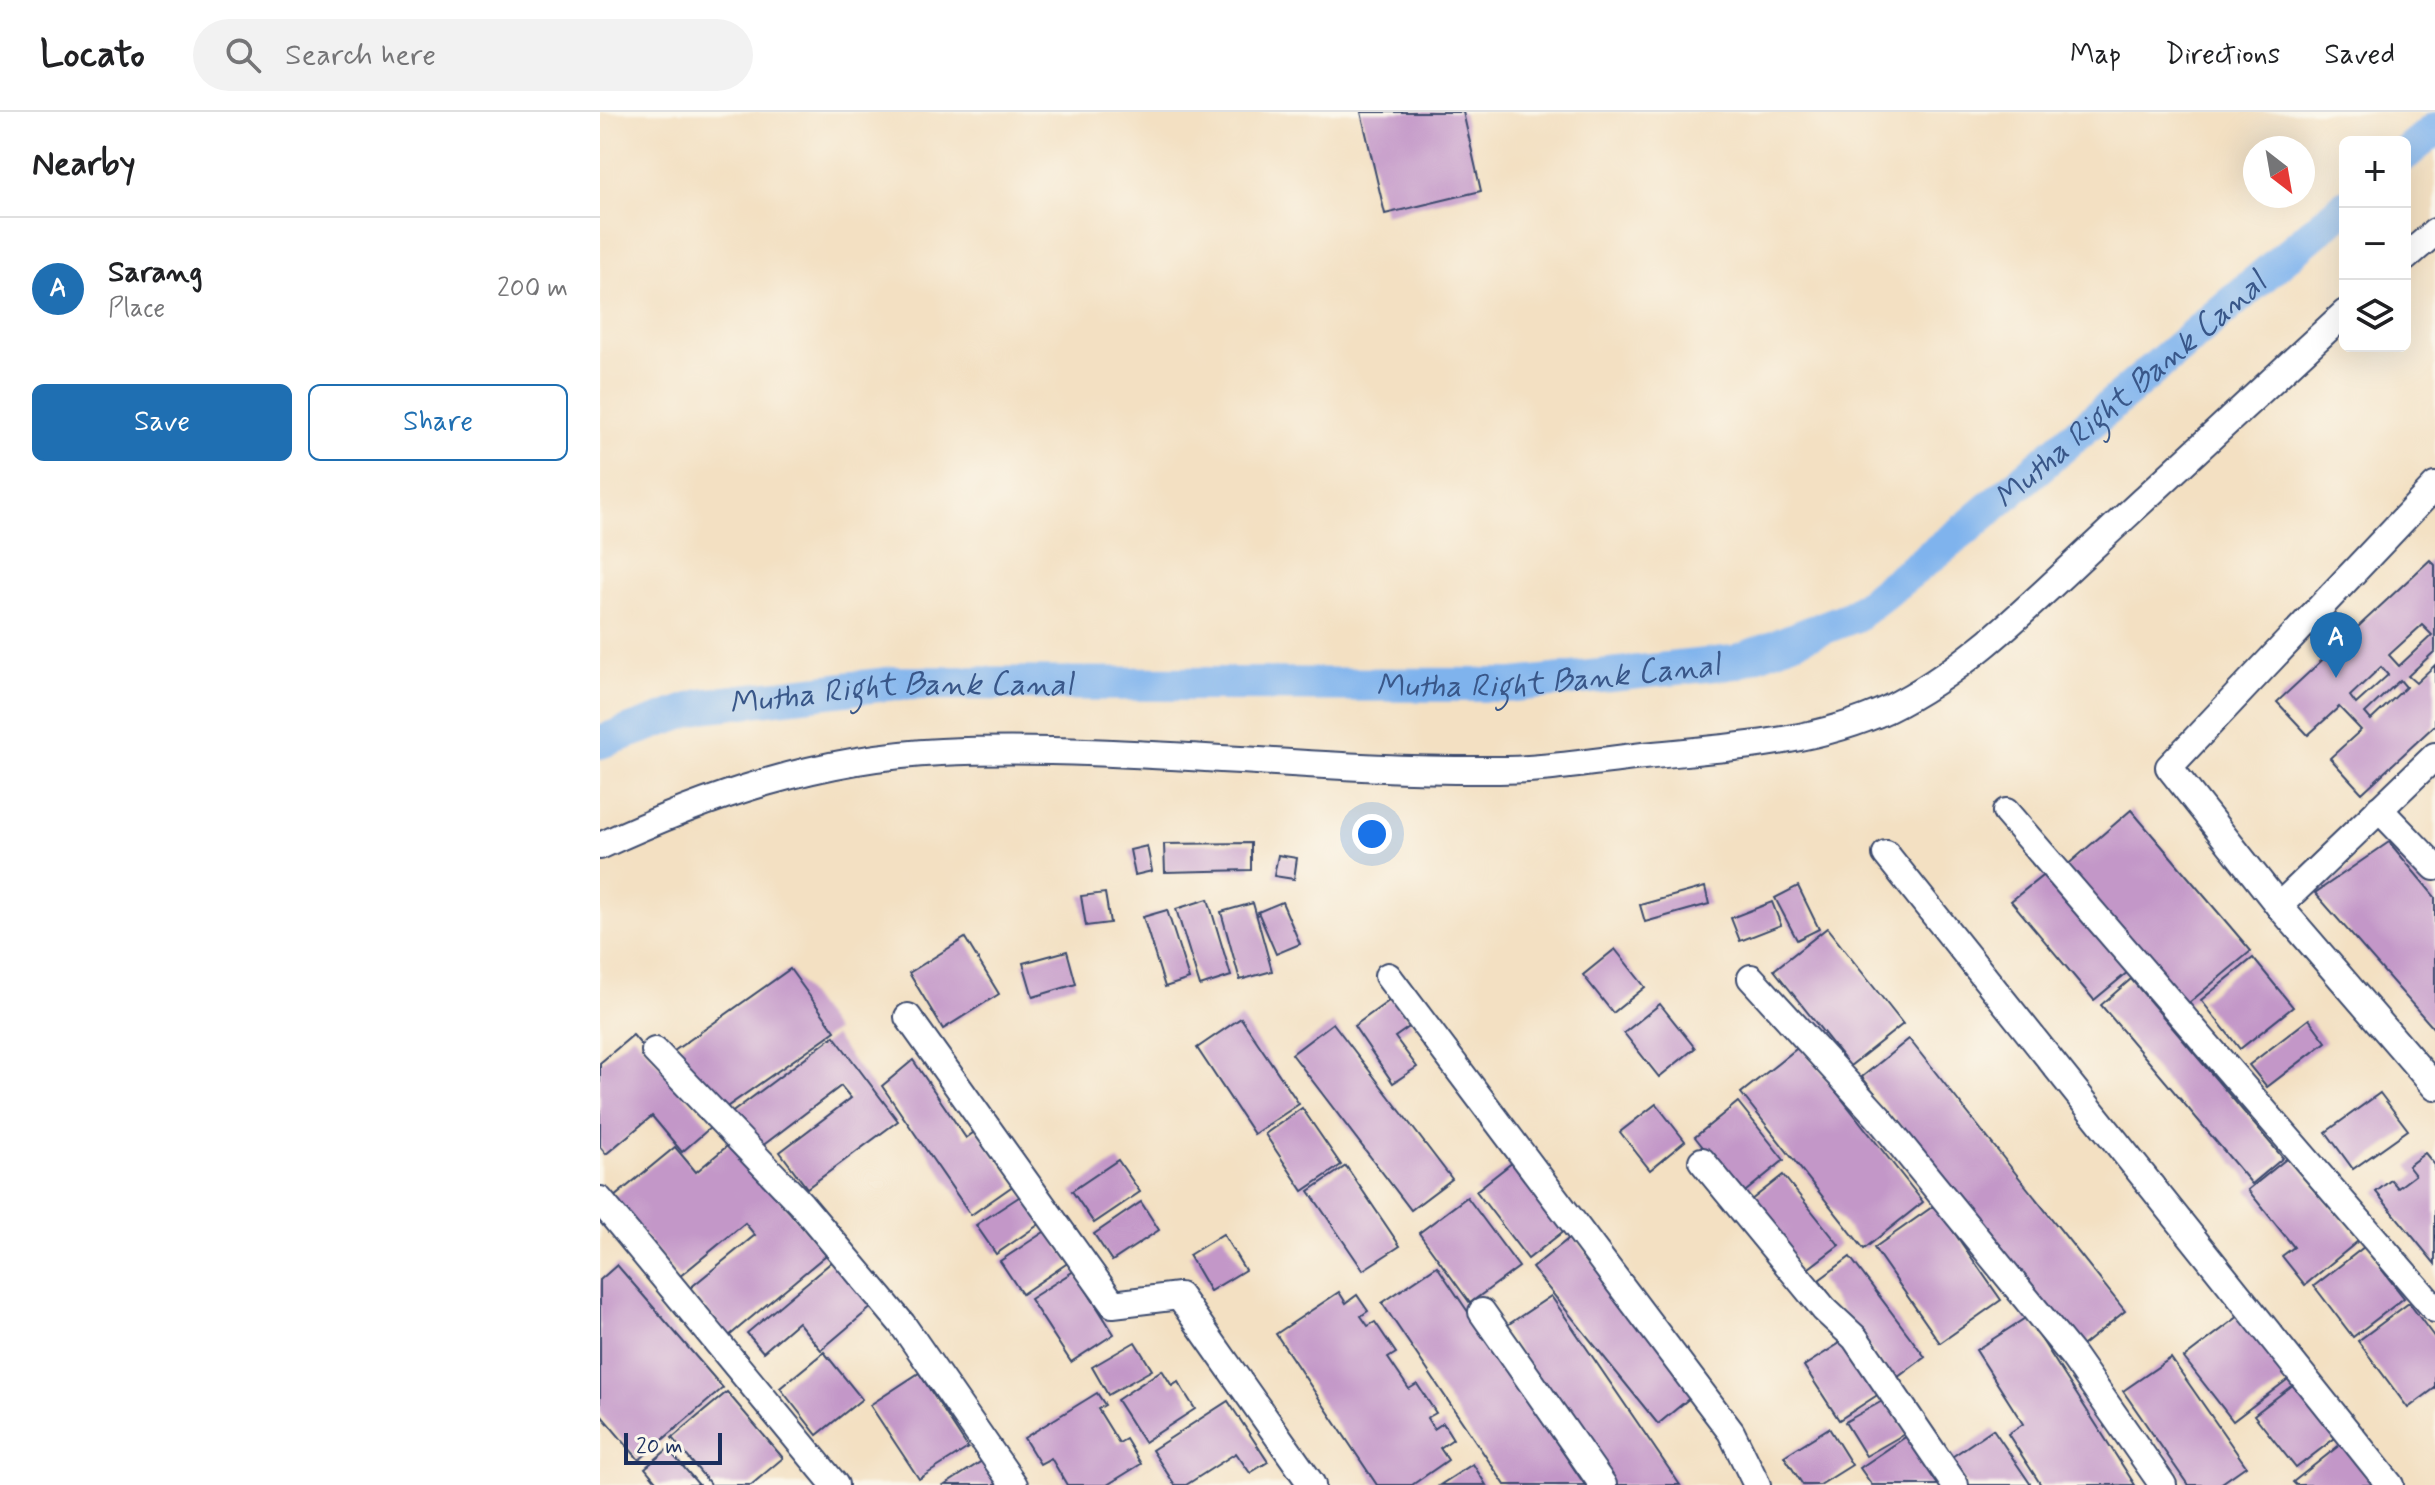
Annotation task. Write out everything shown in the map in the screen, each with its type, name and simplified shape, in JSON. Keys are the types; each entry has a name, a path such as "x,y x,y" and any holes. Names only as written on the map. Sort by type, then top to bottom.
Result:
{"street":[{"path":"2411,253 2435,232"},
{"path":"600,846 678,810 766,782 848,764 939,752 1122,754 1502,770 1708,749 1821,732 1884,711 1929,686 2003,629 2339,319"},
{"path":"2435,486 2169,767 2279,906 2435,1087"},
{"path":"2279,906 2435,756"},
{"path":"2379,809 2435,867"},
{"path":"2006,812 2435,1309"},
{"path":"1886,854 2390,1485"},
{"path":"1388,976 1731,1432 1757,1485"},
{"path":"1751,978 1878,1117 2073,1356 2163,1485"},
{"path":"908,1017 1113,1304 1179,1296 1312,1485"},
{"path":"655,1051 801,1204 902,1324 1014,1485"},
{"path":"1702,1161 1824,1309 1855,1338 1955,1485"},
{"path":"600,1200 835,1485"},
{"path":"1482,1312 1603,1485"}],"building":[{"path":"1361,112 1463,112 1481,191 1385,214"},
{"path":"2430,560 2435,565 2435,651 2408,676 2416,683 2435,665 2435,725 2362,793 2330,758 2361,730 2339,707 2308,735 2277,702","holes":["2422,625 2432,635 2399,666 2389,655","2381,667 2388,675 2356,704 2350,696","2400,680 2406,687 2371,720 2365,713"]},
{"path":"2131,810 2251,951 2184,1007 2065,867"},
{"path":"2389,842 2435,897 2435,1030 2315,893"},
{"path":"1251,843 1251,870 1165,872 1164,844"},
{"path":"1147,846 1152,871 1135,875 1130,850"},
{"path":"1278,855 1297,858 1294,879 1274,876"},
{"path":"2046,873 2129,971 2094,1000 2011,901"},
{"path":"1798,886 1819,929 1797,940 1775,898"},
{"path":"1705,887 1709,904 1645,922 1640,905"},
{"path":"1105,893 1110,923 1086,926 1081,896"},
{"path":"1208,899 1231,976 1200,986 1176,909"},
{"path":"1282,902 1300,944 1276,954 1258,912"},
{"path":"1772,902 1781,925 1740,941 1731,918"},
{"path":"1253,903 1272,971 1240,980 1221,912"},
{"path":"1167,910 1189,979 1165,987 1143,917"},
{"path":"1827,928 1903,1024 1850,1066 1774,970"},
{"path":"965,938 999,994 943,1029 909,973"},
{"path":"1615,949 1645,987 1613,1013 1583,975"},
{"path":"1067,951 1076,984 1033,997 1023,963"},
{"path":"2253,958 2293,1007 2240,1049 2201,1000"},
{"path":"790,969 835,1031 718,1113 674,1051"},
{"path":"2131,979 2283,1158 2252,1184 2101,1005"},
{"path":"1393,998 1412,1025 1395,1037 1417,1067 1393,1083 1354,1026"},
{"path":"1660,1004 1695,1048 1659,1077 1624,1033"},
{"path":"1241,1018 1299,1104 1254,1134 1197,1048"},
{"path":"2309,1019 2326,1042 2267,1087 2249,1065"},
{"path":"1333,1023 1452,1179 1411,1210 1292,1054"},
{"path":"633,1035 711,1127 682,1152 652,1116 606,1154 600,1147 600,1063"},
{"path":"834,1036 898,1121 807,1188 780,1152 851,1098 841,1086 753,1153 726,1117"},
{"path":"1909,1039 2125,1311 2078,1349 1862,1077"},
{"path":"1800,1046 1923,1202 1864,1249 1741,1093"},
{"path":"913,1060 966,1138 977,1130 1014,1185 971,1215 882,1086"},
{"path":"2380,1093 2408,1130 2353,1169 2326,1132"},
{"path":"1738,1102 1784,1160 1741,1195 1695,1137"},
{"path":"1656,1104 1685,1141 1650,1170 1620,1132"},
{"path":"1302,1108 1341,1165 1303,1191 1265,1134"},
{"path":"732,1142 826,1255 729,1336 689,1289 755,1235 745,1223 679,1277 613,1198 675,1147 696,1172"},
{"path":"2425,1153 2435,1165 2435,1264 2376,1192 2391,1180 2398,1188 2415,1175 2408,1166"},
{"path":"2290,1156 2358,1241 2305,1285 2282,1256 2294,1247 2248,1190"},
{"path":"1118,1160 1140,1192 1094,1223 1072,1191"},
{"path":"1513,1162 1565,1230 1528,1259 1476,1191"},
{"path":"1346,1166 1400,1246 1363,1270 1309,1191"},
{"path":"1783,1175 1839,1245 1805,1271 1750,1201"},
{"path":"1022,1195 1041,1223 996,1254 976,1225"},
{"path":"1467,1197 1519,1267 1470,1303 1419,1233"},
{"path":"1141,1202 1159,1230 1112,1261 1094,1234"},
{"path":"1935,1205 2001,1300 1940,1343 1874,1248"},
{"path":"1047,1230 1069,1262 1022,1294 1000,1261"},
{"path":"1223,1234 1245,1270 1210,1291 1189,1255"},
{"path":"1572,1236 1697,1392 1658,1424 1532,1268"},
{"path":"2364,1247 2404,1298 2353,1337 2314,1286"},
{"path":"1850,1257 1925,1357 1894,1380 1819,1280"},
{"path":"834,1260 873,1306 821,1350 798,1322 763,1352 747,1333"},
{"path":"617,1265 723,1388 639,1460 600,1414 600,1280"},
{"path":"1437,1266 1585,1485 1505,1485 1382,1303"},
{"path":"1074,1271 1114,1334 1071,1362 1030,1299"},
{"path":"1339,1292 1346,1303 1357,1295 1368,1311 1361,1316 1368,1326 1375,1322 1396,1353 1388,1358 1409,1389 1417,1384 1436,1413 1427,1418 1434,1429 1443,1423 1453,1439 1440,1448 1448,1460 1412,1485 1377,1485 1276,1334"},
{"path":"1551,1296 1680,1485 1610,1485 1503,1328"},
{"path":"2409,1303 2435,1338 2435,1388 2408,1408 2358,1341"},
{"path":"2243,1313 2292,1376 2233,1421 2184,1358"},
{"path":"2027,1317 2135,1485 2041,1485 2008,1434 2023,1424 1976,1350"},
{"path":"1848,1338 1882,1392 1839,1420 1804,1366"},
{"path":"1135,1342 1152,1370 1108,1395 1092,1367"},
{"path":"824,1352 862,1399 817,1435 780,1388"},
{"path":"2171,1358 2246,1466 2219,1485 2188,1485 2123,1391"},
{"path":"1162,1370 1172,1386 1178,1382 1195,1409 1144,1442 1117,1400"},
{"path":"919,1373 968,1448 919,1479 870,1405"},
{"path":"2294,1384 2335,1438 2296,1468 2254,1415"},
{"path":"727,1392 783,1458 751,1485 711,1485 672,1438"},
{"path":"1097,1393 1105,1405 1098,1409 1119,1443 1126,1439 1141,1464 1107,1485 1067,1485 1051,1458 1040,1464 1024,1438"},
{"path":"1886,1399 1906,1433 1866,1456 1845,1422"},
{"path":"1228,1401 1268,1462 1250,1473 1236,1453 1186,1485 1175,1485 1152,1450"},
{"path":"1829,1428 1852,1465 1820,1485 1803,1485 1784,1456"},
{"path":"1993,1429 2031,1485 1967,1485 1949,1459"},
{"path":"1907,1436 1940,1485 1872,1485 1860,1468"},
{"path":"2341,1444 2374,1485 2296,1485 2293,1482"},
{"path":"668,1449 699,1485 659,1485 645,1468"},
{"path":"982,1461 997,1485 945,1485"},
{"path":"1473,1464 1486,1485 1440,1485"}],"waterway":[{"name":"Mutha Right Bank Canal","path":"2411,149 2435,129"},
{"name":"Mutha Right Bank Canal","path":"600,742 701,706 896,683 1514,685 1735,662 1854,616 1968,527 2343,208"}],"place":[{"name":"Sarang","path":"2336,678"}]}
